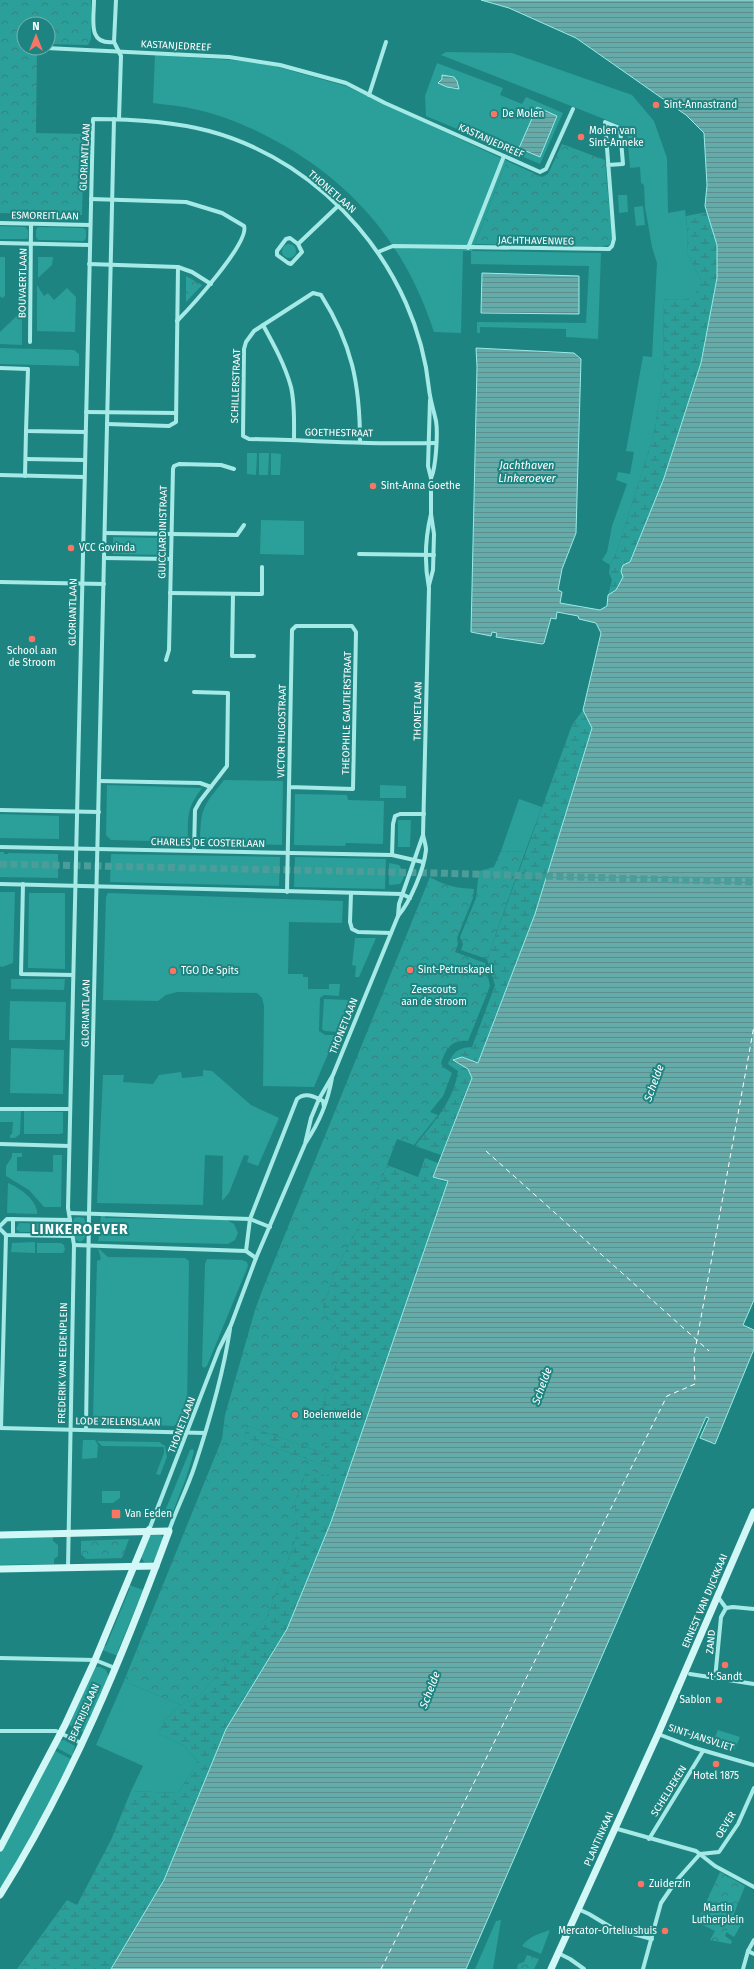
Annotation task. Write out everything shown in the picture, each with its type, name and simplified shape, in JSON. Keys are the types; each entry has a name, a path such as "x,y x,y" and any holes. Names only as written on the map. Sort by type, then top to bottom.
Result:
{"street":[{"path":"94,0 94,33 98,40 104,43 114,42"},
{"path":"116,0 114,42 121,56 120,119"},
{"path":"369,95 386,42"},
{"name":"KASTANJEDREEF","path":"56,48 229,57 257,60 346,83 369,95 540,172 546,170 573,109"},
{"name":"GLORIANTLAAN","path":"69,1214 76,812 93,119 114,119 89,1214"},
{"name":"THONETLAAN","path":"114,119 180,124 227,137 268,155 291,168 317,187 358,227 378,252 403,297 419,337 430,399 436,422 435,466 431,478"},
{"name":"JACHTHAVENWEG","path":"378,252 393,246 609,249 612,246 614,239 608,165 605,122 620,128 624,164 608,165"},
{"path":"468,248 504,156"},
{"path":"91,199 186,202 211,208 242,224 245,229 243,236 212,284 177,321"},
{"path":"298,244 338,206"},
{"name":"ESMOREITLAAN","path":"0,223 90,225"},
{"name":"BOUVAERTLAAN","path":"30,342 31,224"},
{"path":"288,238 298,244 302,252 291,264 277,255 277,251 288,238"},
{"path":"0,243 90,245"},
{"path":"90,264 178,267 192,272 212,284"},
{"path":"107,424 172,426 176,422 178,267"},
{"name":"SCHILLERSTRAAT","path":"248,439 243,436 242,433 244,349 250,335 313,293 321,295 332,312 343,337 354,369 360,404 360,442"},
{"path":"263,325 275,346 291,388 294,414 294,440"},
{"path":"0,368 28,369 25,476"},
{"name":"THONETLAAN","path":"305,1144 310,1118 333,1075 398,916 402,894 423,835 429,588 433,570 434,555 434,534 431,514 431,478 428,466 430,399"},
{"path":"86,412 176,413"},
{"path":"26,431 85,432"},
{"name":"GOETHESTRAAT","path":"248,439 428,443"},
{"path":"428,443 436,443"},
{"path":"26,459 85,460"},
{"name":"GUICCIARDINISTRAAT","path":"166,660 169,650 174,466 179,464 221,465 234,469"},
{"path":"0,475 84,477"},
{"name":"THONETLAAN","path":"429,588 425,570 426,534 431,514"},
{"path":"105,533 237,535 244,525"},
{"path":"359,554 434,555"},
{"path":"104,558 171,559"},
{"path":"170,593 262,594 262,567"},
{"path":"0,582 104,584"},
{"path":"233,594 232,656 254,656"},
{"name":"VICTOR HUGOSTRAAT","path":"287,892 292,630 296,626 349,626"},
{"name":"THEOPHILE GAUTIERSTRAAT","path":"289,787 353,788 356,632 354,627 349,626"},
{"path":"194,692 228,693 227,766 200,801 195,810 194,851"},
{"path":"100,781 200,783 211,787"},
{"path":"0,810 99,812"},
{"path":"392,855 393,820 395,816 400,814 424,814"},
{"name":"THONETLAAN","path":"398,916 406,907 424,862 426,846 423,835"},
{"name":"CHARLES DE COSTERLAAN","path":"0,847 392,855 415,860"},
{"path":"415,860 424,862"},
{"path":"0,884 402,894 410,898"},
{"name":"GLORIANTLAAN","path":"22,884 21,974 73,975"},
{"path":"351,893 350,922 352,929 358,932 391,933"},
{"name":"THONETLAAN","path":"149,1530 219,1349 231,1325 256,1258 305,1144 314,1130 330,1093 333,1075"},
{"path":"246,1251 250,1219 296,1099 305,1095 323,1101 324,1106"},
{"path":"0,1109 70,1109"},
{"path":"0,1144 69,1146"},
{"path":"69,1214 250,1219 270,1227"},
{"name":"FREDERIK VAN EEDENPLEIN","path":"68,1568 69,1429 74,1245 71,1236 69,1214"},
{"path":"86,1430 89,1214"},
{"path":"0,1428 2,1314 6,1235 0,1227 7,1219 70,1220"},
{"path":"13,1219 13,1235"},
{"path":"6,1235 71,1236"},
{"path":"74,1245 246,1251 256,1258"},
{"path":"0,1249 5,1249"},
{"name":"THONETLAAN","path":"169,1531 194,1469 205,1433 227,1352 231,1325"},
{"name":"LODE ZIELENSLAAN","path":"0,1428 205,1433"},
{"name":"ERNEST VAN DIJCKKAAI","path":"673,1697 754,1512"},
{"path":"0,1534 149,1530 169,1531"},
{"name":"BEATRIJSLAAN","path":"0,1848 61,1733 95,1660 149,1530"},
{"name":"BEATRIJSLAAN","path":"0,1895 38,1831 81,1743 115,1668 169,1531"},
{"path":"0,1569 156,1566"},
{"path":"718,1597 726,1608 734,1607 754,1609"},
{"name":"ZAND","path":"716,1679 721,1617 722,1612 726,1608"},
{"path":"0,1658 95,1660 115,1668"},
{"path":"690,1674 754,1684"},
{"name":"SINT-JANSVLIET","path":"673,1697 658,1734 703,1751 754,1765"},
{"name":"BEATRIJSLAAN","path":"0,1730 56,1731 61,1733"},
{"path":"61,1733 81,1743"},
{"name":"PLANTINKAAI","path":"551,1969 658,1734"},
{"name":"SCHELDEKEN","path":"649,1839 703,1751"},
{"name":"OEVER","path":"700,1854 718,1852 738,1824 754,1788"},
{"path":"614,1828 696,1851 716,1866 754,1887"},
{"path":"643,1969 661,1903 676,1881 700,1854"},
{"path":"578,1909 590,1914 614,1929 652,1939"},
{"path":"743,1969 748,1951 754,1940"},
{"path":"748,1951 754,1954"},
{"path":"558,1953 584,1969"}],"green space":[{"path":"0,0 91,0 91,39 88,45 56,44 56,16 16,16 16,56 37,56 36,133 84,134 82,215 0,213"},
{"path":"446,52 512,53 632,95 654,121 667,158 668,213 685,210 688,236 687,253 702,282 691,298 683,300 664,300 663,362 665,366 654,434 617,551 610,565 602,560 607,552 612,526 627,484 616,480 618,472 630,474 634,452 626,451 643,356 652,357 657,263 652,247 645,207 644,185 641,183 640,167 630,168 627,131 622,126 441,55"},
{"path":"155,55 246,61 274,66 346,86 507,161 472,251 601,253 598,339 566,337 566,329 480,327 480,333 477,333 477,322 586,323 589,266 471,264 471,251 463,251 461,333 434,332 422,301 408,272 392,245 374,220 352,197 329,176 303,157 274,140 237,122 208,112 153,103"},
{"name":"De Molen","path":"437,63 503,88 500,95 522,104 526,97 563,113 540,164 426,116 425,96"},
{"path":"562,144 605,160 612,239 609,245 601,247 475,244 507,161 542,177 548,174"},
{"path":"618,195 627,195 628,212 619,213"},
{"path":"643,206 645,225 636,226 634,207"},
{"path":"707,212 717,245 717,278 701,363 664,478 630,562 623,565 621,571 623,577 616,590 608,595 612,580 609,573 610,565 617,551 654,434 665,366 663,362 664,299 688,299 695,294 702,282 687,253 688,236 686,216"},
{"path":"0,226 25,227 28,230 28,238 0,239"},
{"path":"38,227 83,228 86,230 86,238 84,241 38,240 36,237 36,230"},
{"path":"286,244 292,244 296,248 296,254 292,258 286,258 282,254 282,248"},
{"path":"0,257 5,257 5,296 2,298 0,296"},
{"path":"38,257 53,257 52,265 38,278"},
{"path":"186,276 202,285 186,302"},
{"path":"37,285 44,296 48,293 54,300 67,288 76,297 75,332 37,331"},
{"path":"22,311 22,345 0,344 0,332"},
{"path":"0,348 74,350 79,354 79,366 0,364"},
{"path":"247,453 257,453 256,475 247,474"},
{"path":"259,453 269,453 268,475 259,475"},
{"path":"271,453 281,454 280,475 271,475"},
{"path":"261,520 304,521 304,555 260,554"},
{"path":"113,537 165,538 165,555 113,554"},
{"path":"583,710 592,728 535,914 478,1063 462,1057 454,1060 468,1069 472,1077 441,1155 415,1146 442,1111 452,1092 458,1071 448,1064 450,1060 460,1049 472,1047 495,985 487,959 572,725"},
{"path":"224,780 283,781 282,845 200,843 201,822 204,808"},
{"path":"107,785 202,788 193,802 189,814 188,842 111,840 106,835"},
{"path":"380,785 406,786 406,798 380,798"},
{"path":"295,794 347,795 348,800 384,801 383,844 346,843 345,846 294,845"},
{"path":"519,799 542,807 525,852 501,851"},
{"path":"0,814 59,816 59,839 0,838"},
{"path":"398,820 411,820 410,847 398,847"},
{"path":"501,851 525,852 487,959 461,950 463,944 460,937 476,898 479,871 494,867"},
{"path":"0,852 4,852 4,854 58,854 58,878 0,877"},
{"path":"111,854 280,857 279,886 110,882"},
{"path":"295,857 386,859 385,889 294,887"},
{"path":"389,863 399,865 405,874 400,884 389,885"},
{"name":"Zeescouts aan de stroom","path":"430,877 451,886 474,889 473,898 457,938 458,944 455,952 485,963 490,986 468,1041 458,1041 454,1043 450,1046 443,1058 441,1063 443,1067 452,1073 443,1096 430,1112 438,1115 414,1145 397,1139 375,1196 338,1265 323,1305 325,1315 334,1323 339,1334 342,1347 322,1406 336,1416 323,1453 248,1426 244,1437 330,1467 327,1476 307,1469 295,1502 297,1532 294,1544 267,1617 200,1695 181,1705 124,1681 222,1439 225,1415 255,1310 262,1291"},
{"path":"0,892 15,892 13,963 2,967 0,966"},
{"path":"29,893 65,893 65,969 28,968"},
{"path":"108,893 343,901 342,923 289,922 288,974 303,974 303,977 308,977 308,989 329,989 329,984 340,984 339,996 324,995 320,998 319,1031 325,1035 336,1035 314,1087 263,1086 264,1006 262,998 257,993 177,992 166,995 158,1001 103,1000 106,897"},
{"path":"355,938 376,938 359,977 355,977 356,966 352,965"},
{"path":"11,979 65,979 64,990 11,989"},
{"path":"324,999 350,1000 337,1032 325,1031 322,1029"},
{"path":"10,1001 66,1002 65,1040 9,1040"},
{"path":"11,1048 64,1050 63,1094 10,1093"},
{"path":"203,1070 212,1071 251,1105 279,1118 258,1166 247,1162 249,1156 244,1155 229,1193 222,1201 223,1156 205,1155 203,1205 97,1203 103,1075 124,1075 123,1082 153,1084 159,1075 181,1072 182,1078 203,1076"},
{"path":"0,1111 21,1111 20,1134 15,1138 10,1138 10,1135 12,1134 13,1122 0,1122"},
{"path":"24,1111 63,1112 63,1133 24,1134"},
{"path":"12,1153 22,1153 22,1157 17,1157 17,1171 53,1172 53,1155 62,1155 61,1207 44,1207 29,1190 6,1176 6,1166 12,1157"},
{"path":"425,1158 438,1163 433,1177 448,1181 331,1522 287,1629 226,1729 164,1880 111,1969 17,1969 67,1900 77,1905 111,1840 131,1791 178,1793 198,1762 183,1745 159,1734 165,1720 181,1705 200,1695 267,1617 294,1544 297,1532 295,1502 307,1469 330,1467 244,1437 248,1426 323,1453 322,1406 342,1347 339,1334 334,1323 325,1315 323,1305 338,1265 375,1196 387,1165 418,1177"},
{"path":"8,1183 18,1188 35,1204 37,1214 7,1213"},
{"path":"101,1216 105,1216 105,1218 227,1220 234,1224 238,1233 235,1240 228,1244 99,1241 98,1243"},
{"path":"74,1218 84,1218 87,1228 85,1238 80,1242 75,1239 73,1222"},
{"path":"56,1222 61,1223 63,1235 57,1235 56,1232 20,1232 16,1229 19,1223 56,1224"},
{"path":"35,1242 35,1253 11,1252 12,1243"},
{"path":"37,1243 61,1243 64,1245 65,1250 63,1253 37,1253"},
{"path":"98,1248 108,1257 185,1258 189,1261 187,1415 178,1424 173,1426 98,1422 98,1419 93,1419 97,1261 101,1259"},
{"path":"207,1259 242,1260 247,1262 248,1266 207,1366 204,1368 202,1366 205,1264"},
{"path":"83,1440 95,1440 98,1445 97,1458 82,1459"},
{"path":"97,1441 159,1442 165,1446 167,1457 160,1475 156,1474 164,1453 164,1447 102,1446"},
{"path":"193,1449 194,1452 186,1478 172,1514 165,1511 190,1450"},
{"path":"102,1491 120,1491 120,1498 113,1503 102,1503"},
{"path":"161,1535 164,1540 156,1559 151,1562 144,1562 141,1557 150,1536"},
{"path":"53,1537 53,1541 58,1545 58,1556 54,1559 54,1564 0,1565 0,1538"},
{"path":"129,1539 122,1558 86,1559 81,1554 81,1541"},
{"path":"129,1585 143,1590 118,1651 118,1656 102,1650 104,1646 106,1646 130,1588 128,1587"},
{"path":"95,1667 100,1667 106,1670 109,1677 84,1732 69,1725"},
{"path":"124,1681 181,1705 165,1720 159,1734 183,1745 198,1762 178,1793 131,1791 143,1766 96,1745"},
{"path":"718,1730 740,1737 735,1749 713,1742"},
{"path":"64,1740 75,1746 72,1756 57,1748 60,1741"},
{"path":"55,1751 71,1759 34,1831 0,1890 0,1853"},
{"name":"Martin Lutherplein","path":"720,1872 745,1886 725,1936 732,1941 731,1944 710,1940 715,1931 697,1922"},
{"path":"733,1916 742,1923 734,1937 726,1932"},
{"path":"501,1920 493,1969 475,1969 496,1921"},
{"path":"550,1930 541,1954 522,1946 538,1934"},
{"path":"527,1955 539,1959 534,1969 517,1969 518,1964 524,1962"}],"water":[{"path":"481,0 754,0 754,1300 743,1325 754,1330 754,1349 715,1444 700,1438 709,1418 706,1417 466,1969 111,1969 164,1880 226,1729 287,1629 331,1522 448,1181 433,1177 472,1078 468,1069 453,1060 462,1057 478,1063 535,914 592,728 583,710 601,633 596,623 579,619 578,616 557,612 556,619 551,618 544,643 542,644 496,637 497,633 492,632 491,636 471,632 477,367 476,348 574,353 581,359 576,533 562,569 558,590 562,592 560,603 600,610 607,606 608,595 616,590 623,577 621,571 623,565 630,562 664,478 701,363 717,278 717,245 705,206 707,185 704,133 686,115 576,38 509,8"},
{"path":"442,75 454,77 457,81 459,89 447,87 438,83 442,79"},
{"path":"537,107 557,116 540,157 519,148"},
{"path":"482,273 579,276 579,314 481,313"}],"ferry route":[{"path":"381,1969 667,1396 695,1384 694,1356 754,1026"},
{"path":"486,1151 709,1351"}],"tunnel":[{"path":"0,864 435,873 754,882"}],"place":[{"name":"Sint-Annastrand","path":"656,105"},
{"name":"De Molen","path":"494,114"},
{"name":"Molen van Sint-Anneke","path":"581,137"},
{"name":"Sint-Anna Goethe","path":"373,486"},
{"name":"VCC Govinda","path":"71,548"},
{"name":"School aan de Stroom","path":"32,639"},
{"name":"Sint-Petruskapel","path":"410,970"},
{"name":"TGO De Spits","path":"173,971"},
{"name":"Boeienweide","path":"295,1415"},
{"name":"Van Eeden","path":"116,1514"},
{"name":"’t Sandt","path":"725,1665"},
{"name":"Sablon","path":"719,1700"},
{"name":"Hotel 1875","path":"716,1764"},
{"name":"Zuiderzin","path":"641,1884"},
{"name":"Mercator-Orteliushuis","path":"665,1931"}],"district":[{"name":"LINKEROEVER","path":"80,1229"}],"water label":[{"name":"Jachthaven Linkeroever","path":"527,471"},
{"name":"Schelde","path":"654,1083"},
{"name":"Schelde","path":"542,1386"},
{"name":"Schelde","path":"430,1690"}]}
